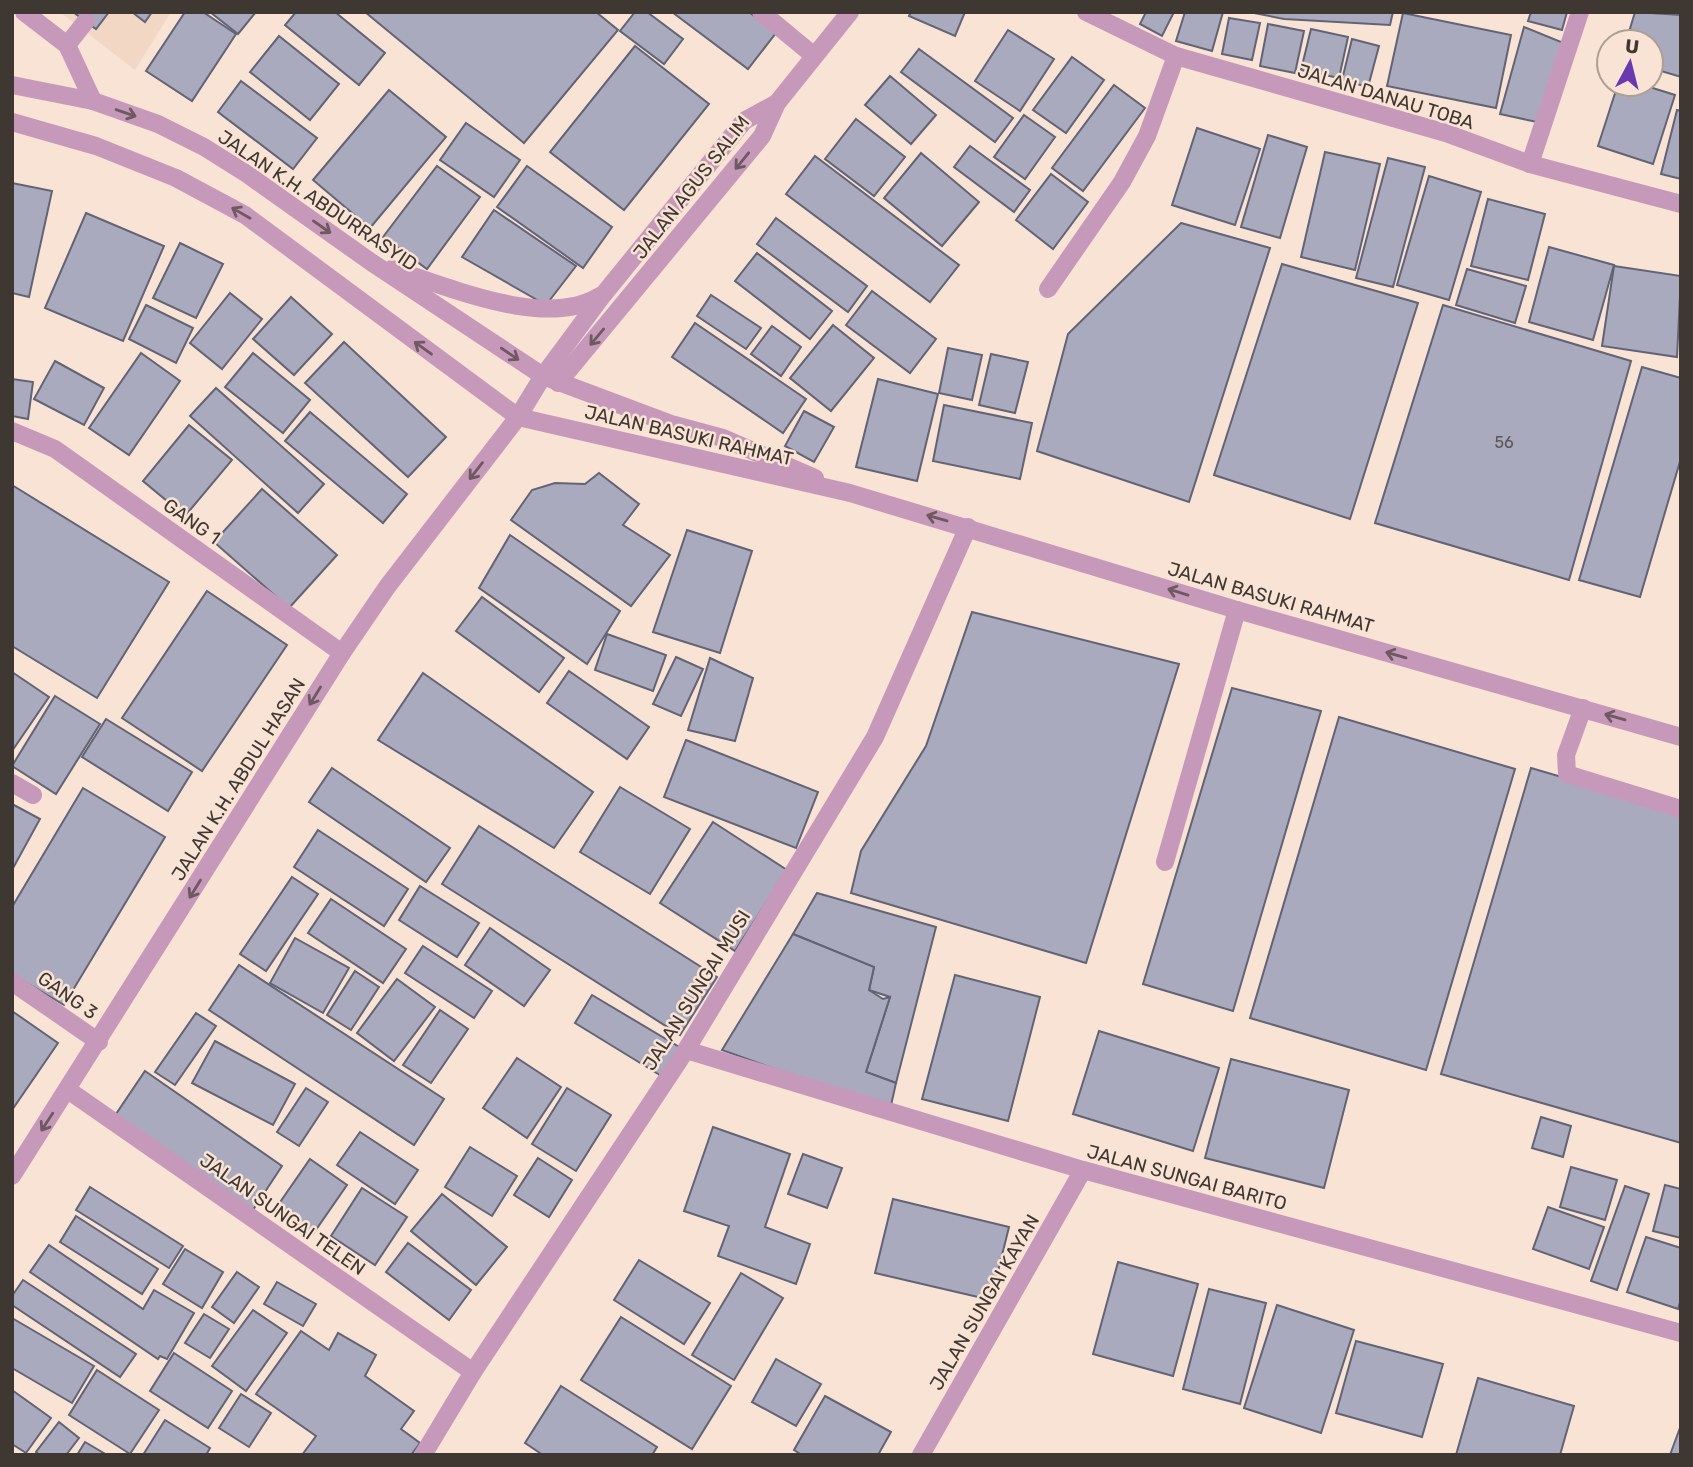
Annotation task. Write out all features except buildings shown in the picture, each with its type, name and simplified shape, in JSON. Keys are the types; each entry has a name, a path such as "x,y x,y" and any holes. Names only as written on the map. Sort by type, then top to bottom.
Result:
{"street":[{"path":"24,12 68,45 93,102"},
{"path":"761,12 813,55"},
{"name":"JALAN AGUS SALIM","path":"518,417 762,136 777,103 850,12"},
{"name":"JALAN DANAU TOBA","path":"1086,12 1176,56 1446,133 1530,164 1681,204"},
{"path":"1530,164 1580,12"},
{"path":"68,45 86,21"},
{"path":"1048,289 1122,182 1147,136 1176,56"},
{"name":"JALAN K.H. ABDURRASYID","path":"12,85 93,102 158,124 204,147 551,380"},
{"path":"551,380 603,295 744,121 777,103"},
{"path":"12,122 96,146 176,178 245,215 518,417"},
{"path":"372,262 521,306 574,309 603,295"},
{"name":"JALAN BASUKI RAHMAT","path":"551,380 671,424 723,438 850,493"},
{"name":"JALAN BASUKI RAHMAT","path":"518,417 850,493 1237,610 1681,737"},
{"name":"JALAN K.H. ABDUL HASAN","path":"12,1176 342,653 387,587 518,417"},
{"name":"GANG 1","path":"12,432 55,449 342,653"},
{"name":"JALAN SUNGAI MUSI","path":"423,1455 473,1372 686,1050 875,737 968,527"},
{"path":"1165,862 1237,610"},
{"path":"1583,708 1566,755 1567,774 1681,809"},
{"path":"12,783 33,795"},
{"name":"GANG 3","path":"12,982 99,1042"},
{"name":"JALAN SUNGAI BARITO","path":"686,1050 1083,1170 1681,1333"},
{"name":"JALAN SUNGAI TELEN","path":"68,1090 473,1372"},
{"name":"JALAN SUNGAI KAYAN","path":"921,1455 1083,1170"}],"shaded area":[{"path":"60,12 171,12 135,70"}]}
